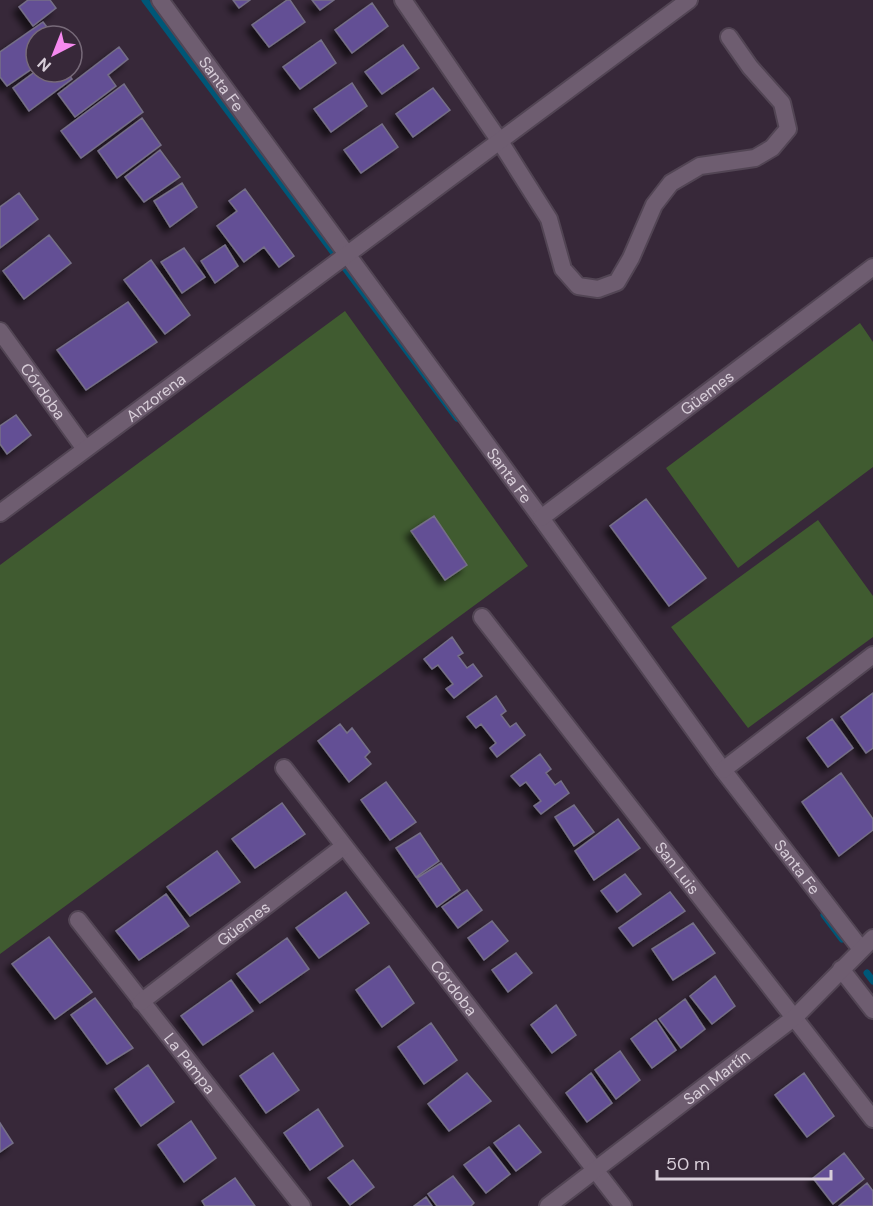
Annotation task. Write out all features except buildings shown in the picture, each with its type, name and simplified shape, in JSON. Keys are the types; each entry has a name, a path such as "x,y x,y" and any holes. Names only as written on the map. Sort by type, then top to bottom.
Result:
{"street":[{"name":"Santa Fe","path":"160,0 345,255 541,518 723,771 867,944"},
{"path":"403,0 500,140 549,219 563,269 578,286 598,289 617,282 631,258 654,205 671,183 700,166 755,158 772,148 788,129 782,103 750,67 729,38"},
{"name":"Anzorena","path":"0,513 689,0"},
{"name":"Güemes","path":"541,518 873,267"},
{"name":"Córdoba","path":"0,331 86,449"},
{"name":"San Luis","path":"482,617 873,1119"},
{"path":"723,771 873,656"},
{"name":"Córdoba","path":"284,768 623,1206"},
{"name":"Güemes","path":"141,1002 344,846"},
{"name":"La Pampa","path":"78,920 302,1206"},
{"name":"San Martín","path":"548,1206 795,1017 867,944"},
{"path":"842,969 873,1010"}],"green space":[{"path":"345,311 528,566 0,954 0,565"},
{"path":"860,323 873,342 873,467 738,568 666,468"},
{"path":"818,520 873,596 873,637 748,728 671,627"}],"waterway":[{"path":"145,0 457,418"},
{"path":"824,915 842,939"},
{"path":"867,973 873,981"}]}
